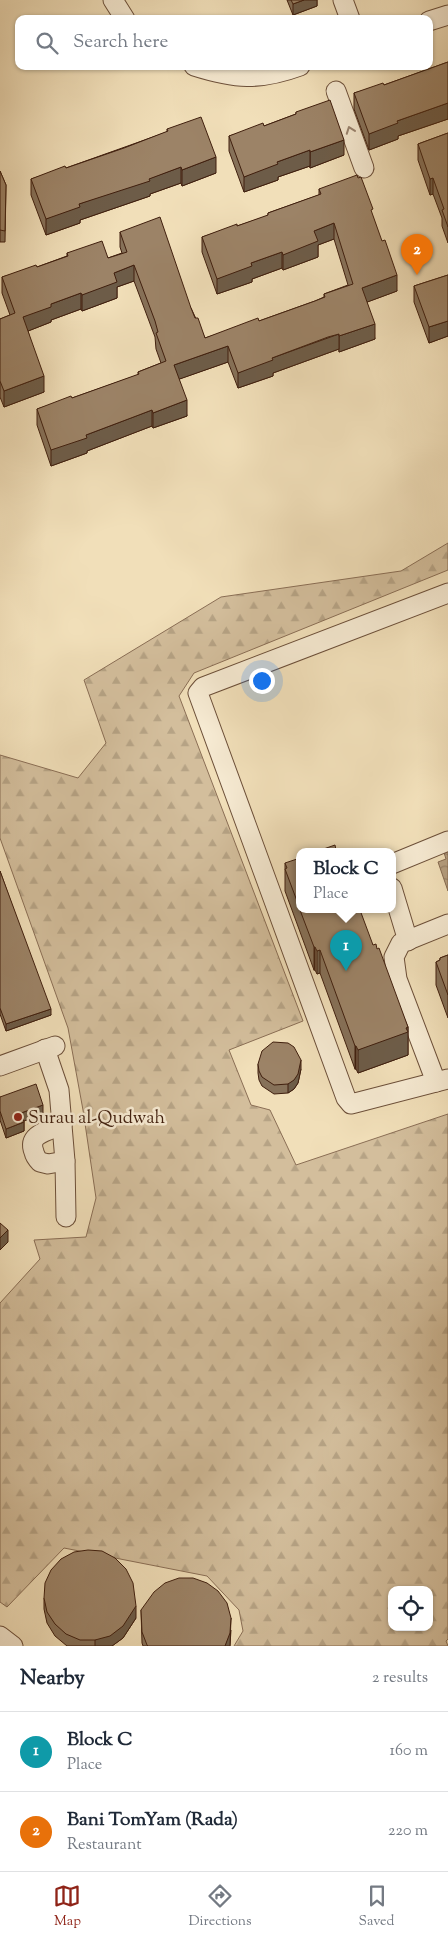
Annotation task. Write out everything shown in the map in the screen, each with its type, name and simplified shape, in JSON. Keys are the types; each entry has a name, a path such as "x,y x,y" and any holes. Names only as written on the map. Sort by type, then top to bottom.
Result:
{"street":[{"path":"113,0 122,15"},
{"path":"343,0 349,15"},
{"path":"433,20 448,15"},
{"path":"206,70 241,78 268,76 287,70"},
{"path":"336,91 364,168"},
{"path":"448,593 203,687 198,693 346,1098 351,1104 442,1080 397,979 394,958 401,943 448,924"},
{"path":"396,862 448,841"},
{"path":"396,901 408,940"},
{"path":"0,1066 50,1047 59,1090 65,1161 66,1217"},
{"path":"62,1125 39,1134 32,1144 35,1156 40,1162 48,1164 65,1161"}],"green space":[{"path":"448,543 448,570 194,673 179,696 303,1021 229,1050 251,1105 270,1110 296,1165 448,1114 448,1639 446,1641 448,1646 234,1646 243,1631 239,1610 207,1576 64,1548 7,1607 0,1602 0,1303 40,1259 34,1240 86,1237 96,1198 68,1028 0,838 0,755 78,778 106,743 84,680 221,597 401,571"}],"water":[{"path":"448,838 448,891 438,862 446,859 440,840"}],"building":[{"path":"291,0 304,0 293,4"},
{"path":"448,62 448,103 397,121 398,123 369,134 354,93 383,83 384,85 426,70 433,70 433,67"},
{"path":"330,100 344,140 277,162 278,164 244,177 229,136 263,123 264,126"},
{"path":"201,117 216,157 182,170 181,167 149,179 150,181 79,204 80,207 46,219 31,179 65,166 66,168 124,148 168,131 167,129"},
{"path":"448,133 448,227 433,178 430,179 418,144"},
{"path":"0,171 6,185 5,231 0,230"},
{"path":"357,175 358,178 361,177 382,241 385,240 397,275 362,288 375,324 339,336 339,334 328,337 238,373 228,346 174,365 187,400 153,413 152,410 86,435 87,438 51,450 37,409 139,374 138,372 166,361 156,333 158,332 155,321 134,265 114,273 117,282 51,304 51,307 23,317 44,376 4,391 0,381 0,319 15,313 2,277 68,256 67,253 102,241 108,258 127,252 120,232 160,217 191,308 195,318 198,318 205,338 258,318 259,321 315,301 325,297 324,294 353,284 334,223 314,231 318,241 283,255 282,252 251,263 252,266 217,279 202,237 268,215 268,213 321,194 319,189"},
{"path":"448,275 448,321 429,327 414,286"},
{"path":"296,859 296,898 285,869 287,868 285,863"},
{"path":"0,871 51,1009 6,1024 0,1008"},
{"path":"301,913 361,913 373,945 376,944 377,949 379,948 408,1027 406,1028 408,1032 358,1050 320,950 317,951"},
{"path":"448,955 448,995 436,962"},
{"path":"273,1042 288,1043 294,1047 301,1060 298,1074 288,1084 274,1085 262,1077 259,1071 258,1064 262,1051"},
{"name":"Surau al-Qudwah","path":"36,1084 43,1105 21,1113 24,1122 6,1129 0,1111 0,1097"},
{"path":"0,1223 8,1230 0,1238"},
{"path":"102,1551 115,1558 126,1569 133,1583 136,1606 123,1626 110,1636 95,1640 80,1640 66,1634 55,1624 47,1612 44,1598 45,1583 51,1570 61,1559 74,1552"},
{"path":"179,1578 193,1578 207,1583 218,1591 227,1603 231,1618 230,1633 225,1646 147,1645 142,1632 141,1610 154,1592 165,1583"}],"place":[{"name":"Bani TomYam (Rada)","path":"417,275"},
{"name":"Block C","path":"346,971"},
{"name":"Surau al-Qudwah","path":"18,1117"}]}
